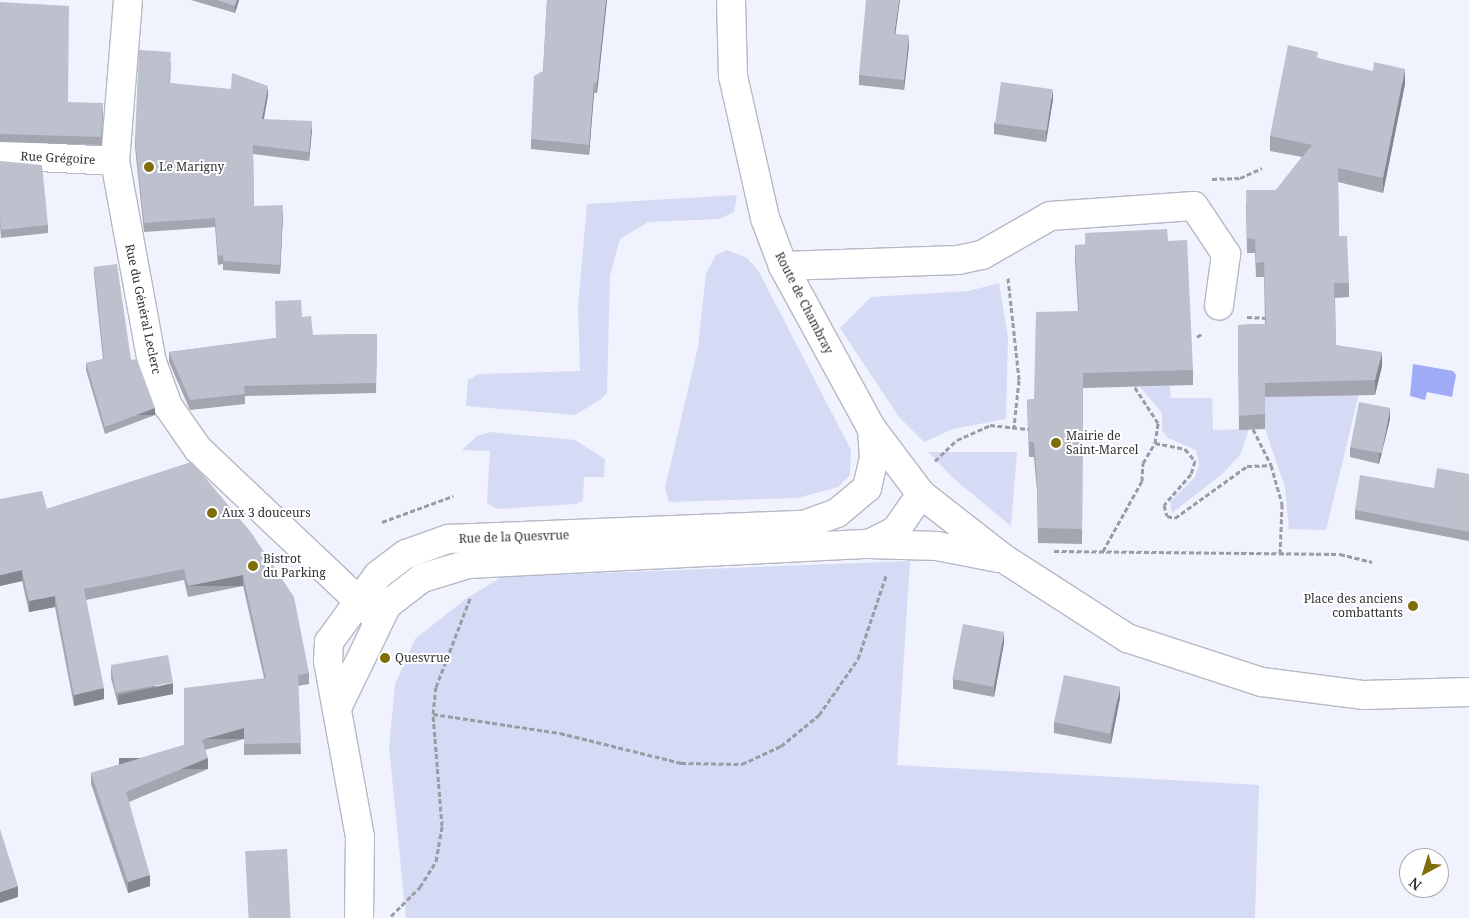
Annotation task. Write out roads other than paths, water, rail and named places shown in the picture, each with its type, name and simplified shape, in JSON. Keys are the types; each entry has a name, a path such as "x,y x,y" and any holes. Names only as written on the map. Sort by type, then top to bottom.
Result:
{"street":[{"name":"Rue du Général Leclerc","path":"128,0 115,161 152,362 168,406 198,449 379,620"},
{"name":"Route de Chambray","path":"731,0 734,76 765,218 783,266 872,429 917,488"},
{"name":"Rue Grégoire","path":"0,155 115,161"},
{"path":"783,266 958,260 982,256 1050,216 1194,206 1226,254 1219,306"},
{"name":"Rue de la Quesvrue","path":"337,708 329,679 329,642 357,601 378,575 406,554 448,539 804,526 837,513 867,488 874,458 872,429"},
{"path":"917,488 1003,558 1127,638 1262,682 1364,695 1469,692"},
{"name":"Rue de la Quesvrue","path":"869,544 896,530 917,488"},
{"name":"Rue de la Quesvrue","path":"337,708 387,605 422,578 485,563 869,544 937,546 1003,558"},
{"path":"337,708 360,837 359,918"}],"water":[{"path":"1413,364 1453,371 1456,375 1452,397 1427,392 1425,400 1410,396"}],"place":[{"name":"Le Marigny","path":"149,167"},
{"name":"Mairie de Saint-Marcel","path":"1056,443"},
{"name":"Aux 3 douceurs","path":"212,513"},
{"name":"Bistrot du Parking","path":"253,566"},
{"name":"Place des anciens combattants","path":"1413,606"},
{"name":"Quesvrue","path":"385,658"}]}
